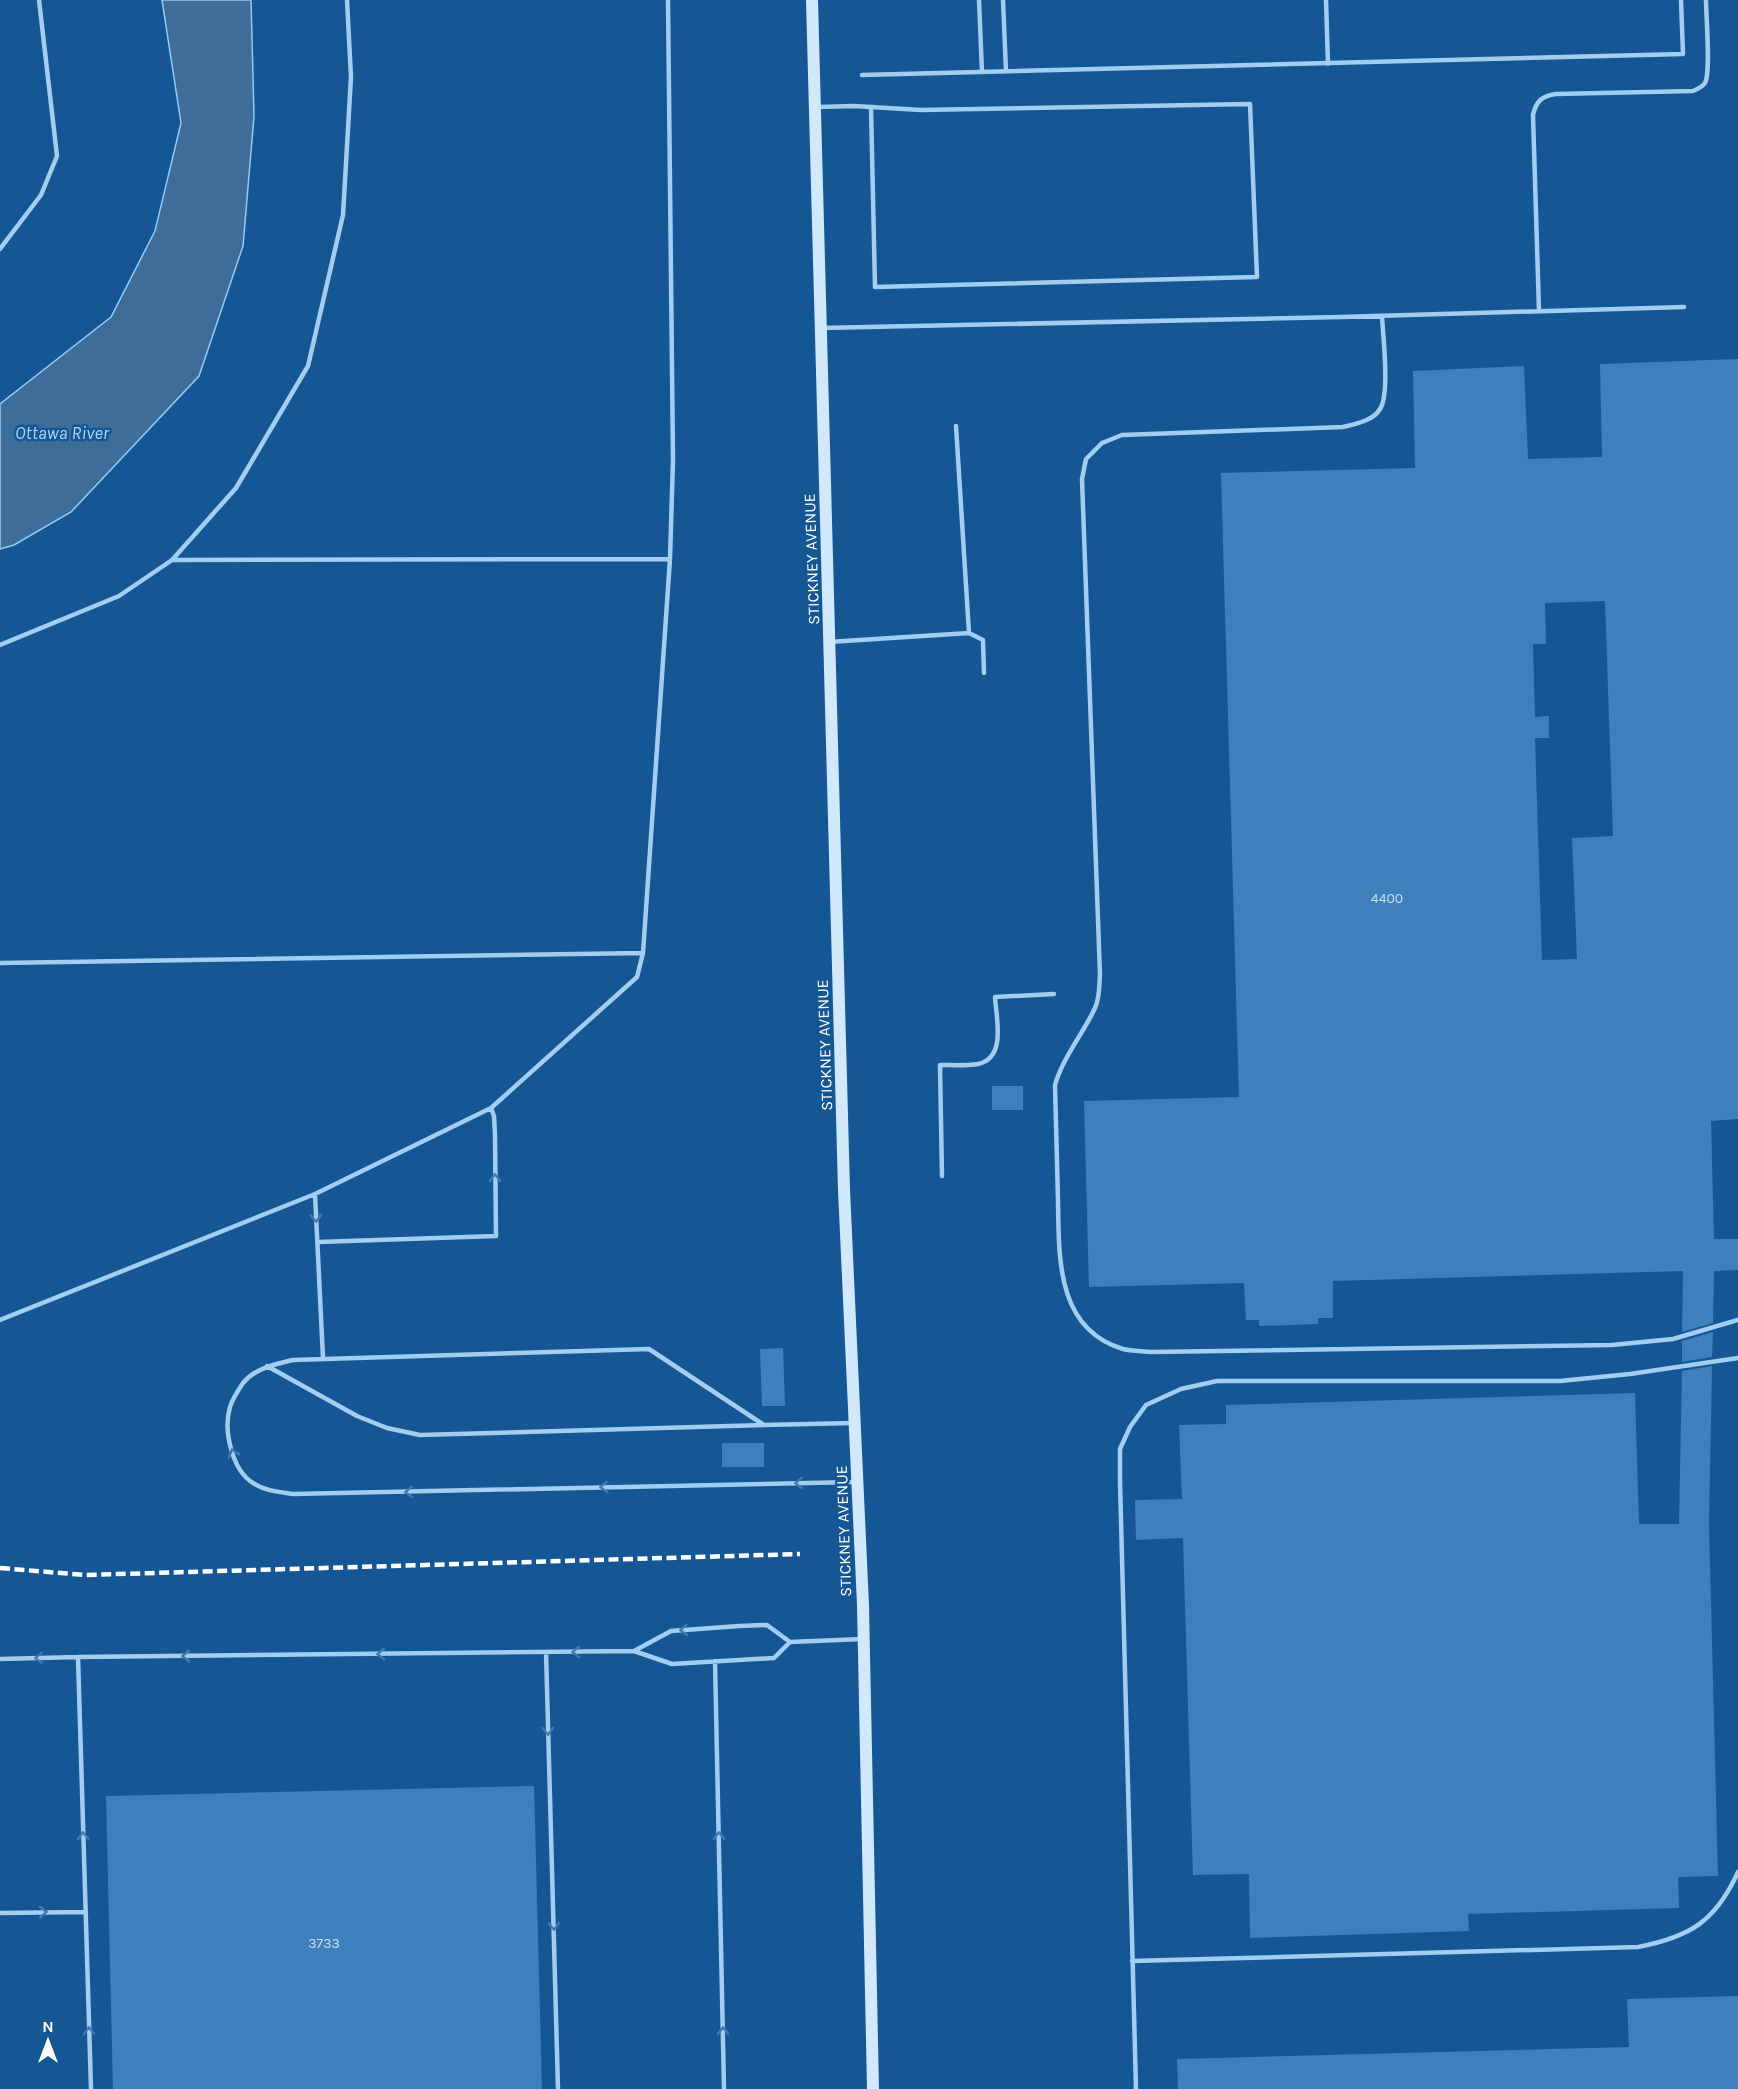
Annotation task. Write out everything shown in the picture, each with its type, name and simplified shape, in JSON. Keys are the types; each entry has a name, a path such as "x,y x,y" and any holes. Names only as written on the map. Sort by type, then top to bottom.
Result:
{"street":[{"name":"STICKNEY AVENUE","path":"812,0 846,1230 863,1638 873,2089"}],"lane":[{"path":"0,249 41,195 57,156 39,0"},
{"path":"0,645 119,596 172,560 236,488 308,366 343,215 351,77 347,0"},
{"path":"0,1320 315,1194 491,1108 637,977 643,953 670,559 673,460 668,0"},
{"path":"979,0 982,72"},
{"path":"1003,0 1006,71"},
{"path":"1326,0 1328,64"},
{"path":"862,75 1683,54 1681,0"},
{"path":"1539,311 1533,115 1539,100 1546,95 1556,94 1693,91 1701,88 1706,81 1707,68 1706,0"},
{"path":"815,107 871,107 921,110 1250,104 1257,278 875,287 871,107"},
{"path":"821,328 1684,307"},
{"path":"1382,316 1385,394 1380,410 1362,422 1343,426 1122,435 1102,443 1086,459 1082,479 1100,975 1099,994 1095,1007 1059,1072 1055,1085 1059,1248 1062,1278 1071,1304 1084,1325 1104,1340 1124,1349 1151,1352 1612,1345 1673,1339 1738,1320"},
{"path":"956,426 969,633"},
{"path":"172,560 670,559"},
{"path":"829,642 969,633 983,640 984,674"},
{"path":"0,963 643,953"},
{"path":"942,1176 940,1065 980,1064 996,1051 998,1039 995,997 1054,994"},
{"path":"318,1242 496,1236 495,1135 491,1108"},
{"path":"315,1194 323,1358"},
{"path":"764,1425 649,1349 293,1360 267,1366 244,1381 230,1407 229,1433 232,1454 239,1468 252,1483 271,1491 293,1494 858,1482"},
{"path":"1136,2089 1120,1449 1130,1427 1146,1405 1181,1389 1217,1381 1560,1381 1738,1360"},
{"path":"267,1366 357,1416 387,1428 420,1434 855,1423"},
{"path":"634,1651 671,1631 739,1626 766,1625 790,1642 863,1638"},
{"path":"0,1659 634,1651 672,1664 774,1658 790,1642"},
{"path":"546,1652 558,2089"},
{"path":"78,1657 90,2089"},
{"path":"715,1661 724,2089"},
{"path":"1132,1961 1638,1947 1684,1934 1703,1922 1722,1902 1738,1872"},
{"path":"0,1913 86,1912"}],"water":[{"name":"Ottawa River","path":"162,0 251,0 254,116 243,246 199,376 71,512 14,545 0,549 0,404 111,317 155,231 181,123"}],"building":[{"path":"1738,359 1738,1119 1711,1121 1714,1239 1738,1239 1738,1270 1714,1271 1713,1323 1682,1332 1683,1271 1333,1281 1333,1318 1318,1318 1318,1324 1259,1326 1259,1320 1246,1320 1244,1283 1089,1287 1084,1101 1239,1097 1221,473 1415,468 1413,371 1524,366 1528,459 1602,457 1600,364","holes":["1605,601 1613,836 1572,838 1577,959 1542,960 1535,738 1549,738 1549,716 1535,717 1533,644 1546,644 1545,603"]},
{"path":"992,1086 1023,1086 1023,1110 992,1110"},
{"path":"1713,1332 1712,1357 1682,1362 1682,1341"},
{"path":"783,1348 785,1406 762,1406 760,1349"},
{"path":"1712,1366 1709,1524 1718,1876 1678,1877 1679,1908 1468,1914 1469,1931 1250,1938 1249,1874 1193,1875 1183,1538 1136,1540 1135,1500 1182,1499 1179,1425 1226,1424 1226,1405 1635,1393 1639,1524 1679,1524 1682,1371"},
{"path":"722,1443 764,1443 764,1467 722,1467"},
{"path":"534,1786 542,2089 113,2089 106,1796"},
{"path":"1738,1996 1738,2089 1178,2089 1177,2059 1629,2047 1627,1999"}],"railway":[{"path":"0,1568 85,1575 800,1554"}]}
